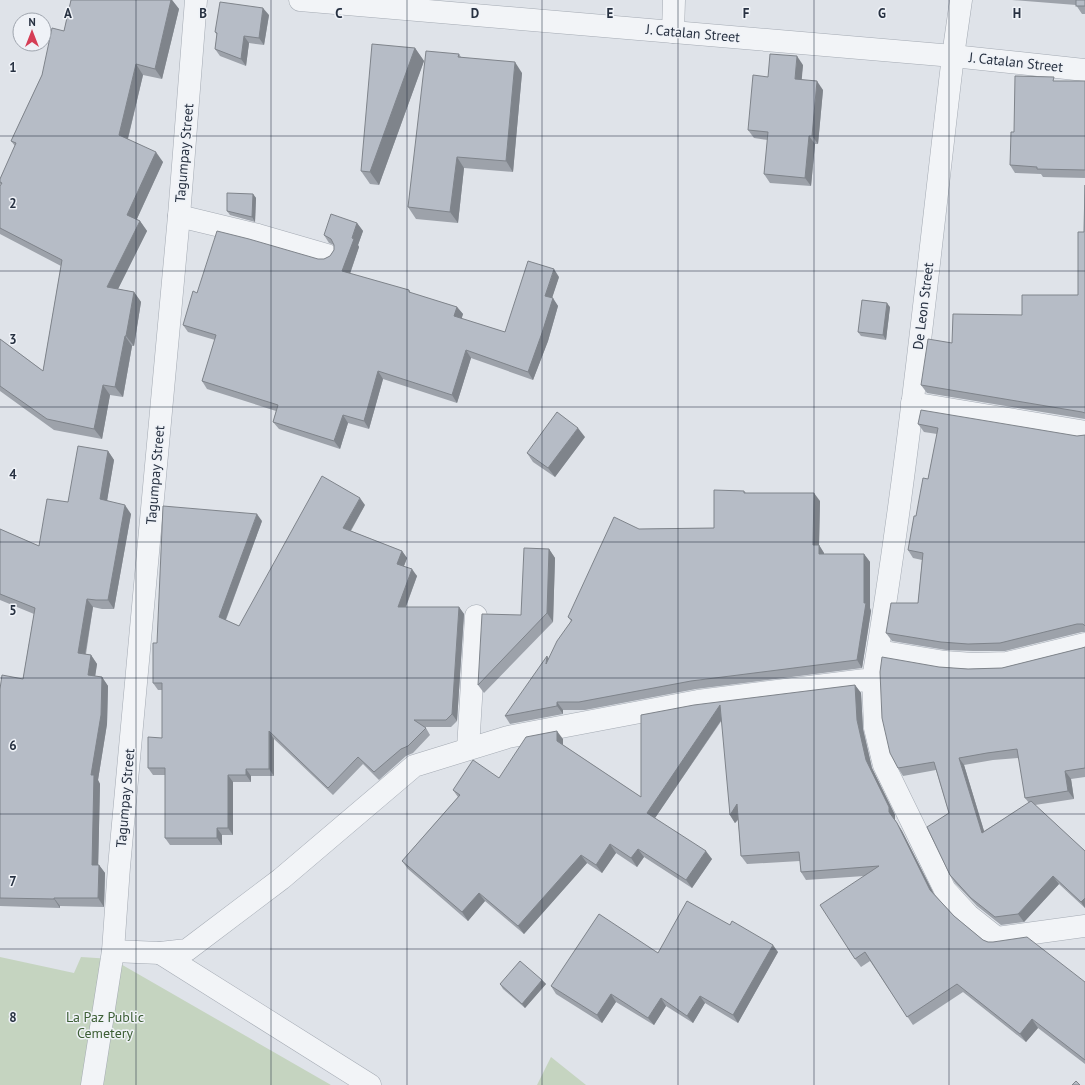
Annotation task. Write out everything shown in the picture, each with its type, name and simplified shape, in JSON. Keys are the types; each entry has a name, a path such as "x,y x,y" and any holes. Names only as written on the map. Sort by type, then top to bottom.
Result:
{"street":[{"name":"Tagumpay Street","path":"92,1085 113,951 121,843 179,216 196,0"},
{"name":"J. Catalan Street","path":"300,0 953,56 1085,70"},
{"path":"672,32 674,0"},
{"name":"De Leon Street","path":"961,0 885,612 873,679 874,728 884,765 945,890 968,915 997,938 1085,926"},
{"path":"179,216 258,235 327,255"},
{"path":"912,403 1085,432"},
{"path":"468,750 476,616"},
{"path":"878,651 945,662 980,664 1007,663 1085,644"},
{"path":"113,951 160,953 187,950 281,879 414,766 508,738 698,701 873,679"},
{"path":"160,953 370,1085"}],"green space":[{"name":"La Paz Public Cemetery","path":"0,957 74,973 81,957 112,959 331,1085 0,1085"},
{"path":"551,1057 586,1085 537,1085"}],"building":[{"path":"71,0 171,0 155,69 136,64 119,135 156,152 127,215 140,221 107,287 134,292 115,387 103,385 94,429 47,419 0,386 0,339 43,371 62,260 0,228 0,186 2,183 0,182 0,179 16,143 11,141 42,75 47,52 52,52 52,28 64,31"},
{"path":"1076,0 1085,0 1085,6 1076,6"},
{"path":"220,2 263,8 259,38 244,36 241,59 215,49 217,33 215,32"},
{"path":"372,44 415,48 370,172 361,171"},
{"path":"426,51 459,54 458,57 515,62 506,161 457,157 450,212 408,207"},
{"path":"770,54 797,56 795,79 817,81 812,136 809,136 805,178 764,174 768,132 748,130 753,75 768,77"},
{"path":"1015,76 1054,77 1053,81 1085,81 1085,170 1037,169 1037,167 1010,165 1011,132 1014,132"},
{"path":"1085,185 1085,413 921,385 928,339 952,343 953,314 1022,315 1022,295 1078,295 1078,232 1084,232"},
{"path":"227,193 253,194 252,217 227,211"},
{"path":"331,214 357,223 352,238 354,239 342,271 409,290 409,292 457,307 454,316 505,332 528,261 554,269 545,296 553,298 528,372 466,350 452,395 378,371 364,421 343,415 334,441 273,422 278,405 202,381 216,335 183,325 193,291 197,293 217,231 318,259 324,259 330,256 334,250 334,245 331,239 324,235"},
{"path":"862,300 887,303 883,335 858,332"},
{"path":"921,410 1077,436 1085,435 1085,626 1083,624 1077,624 1000,643 968,644 941,642 886,633 891,603 918,603 923,553 908,550 923,478 928,479 938,428 918,424"},
{"path":"557,412 578,428 548,468 527,453"},
{"path":"78,446 108,451 100,499 125,505 108,600 87,599 78,653 91,655 88,675 102,677 101,715 91,775 94,775 92,865 99,865 98,898 0,898 0,689 2,675 23,679 35,608 0,594 0,529 39,546 47,499 68,502"},
{"path":"322,476 360,498 343,528 402,551 397,564 412,569 398,607 459,607 452,714 446,720 414,720 426,728 408,746 401,749 374,772 358,757 328,788 269,731 269,769 246,769 246,775 228,775 228,828 217,828 217,838 165,838 165,768 148,768 148,737 162,738 162,683 153,683 153,643 157,643 163,506 257,514 219,617 239,626"},
{"path":"714,490 744,491 744,493 814,493 813,545 819,545 819,554 864,554 864,603 866,603 857,660 691,681 579,702 557,702 557,706 505,716 547,656 546,664 557,641 572,620 568,617 614,517 639,529 714,528"},
{"path":"524,548 549,549 547,613 478,685 482,614 521,615"},
{"path":"1085,647 1085,768 1065,771 1068,791 1025,798 1017,749 959,758 982,833 1031,801 1085,851 1085,898 1081,902 1053,876 1018,914 995,917 971,898 950,875 927,827 949,813 934,762 898,768 890,753 882,718 880,672 882,657 939,667 968,669 1002,668"},
{"path":"855,685 857,720 866,760 889,807 889,812 897,823 930,890 954,916 983,940 993,942 1027,937 1085,982 1085,1060 1032,1019 1020,1034 957,984 907,1017 865,952 855,959 820,905 879,866 801,872 799,852 741,856 737,804 730,815 720,705 647,813 706,851 686,880 638,849 631,858 610,844 596,865 581,855 518,926 479,893 462,912 402,861 460,795 453,790 473,760 499,778 526,737 557,731 557,741 641,797 641,715 694,705"},
{"path":"687,901 730,925 732,921 773,945 733,1015 700,996 687,1016 661,998 648,1018 611,994 597,1015 551,986 599,914 658,953"},
{"path":"520,961 542,980 522,1004 500,984"},
{"path":"1076,1081 1080,1085 1072,1085"}]}
